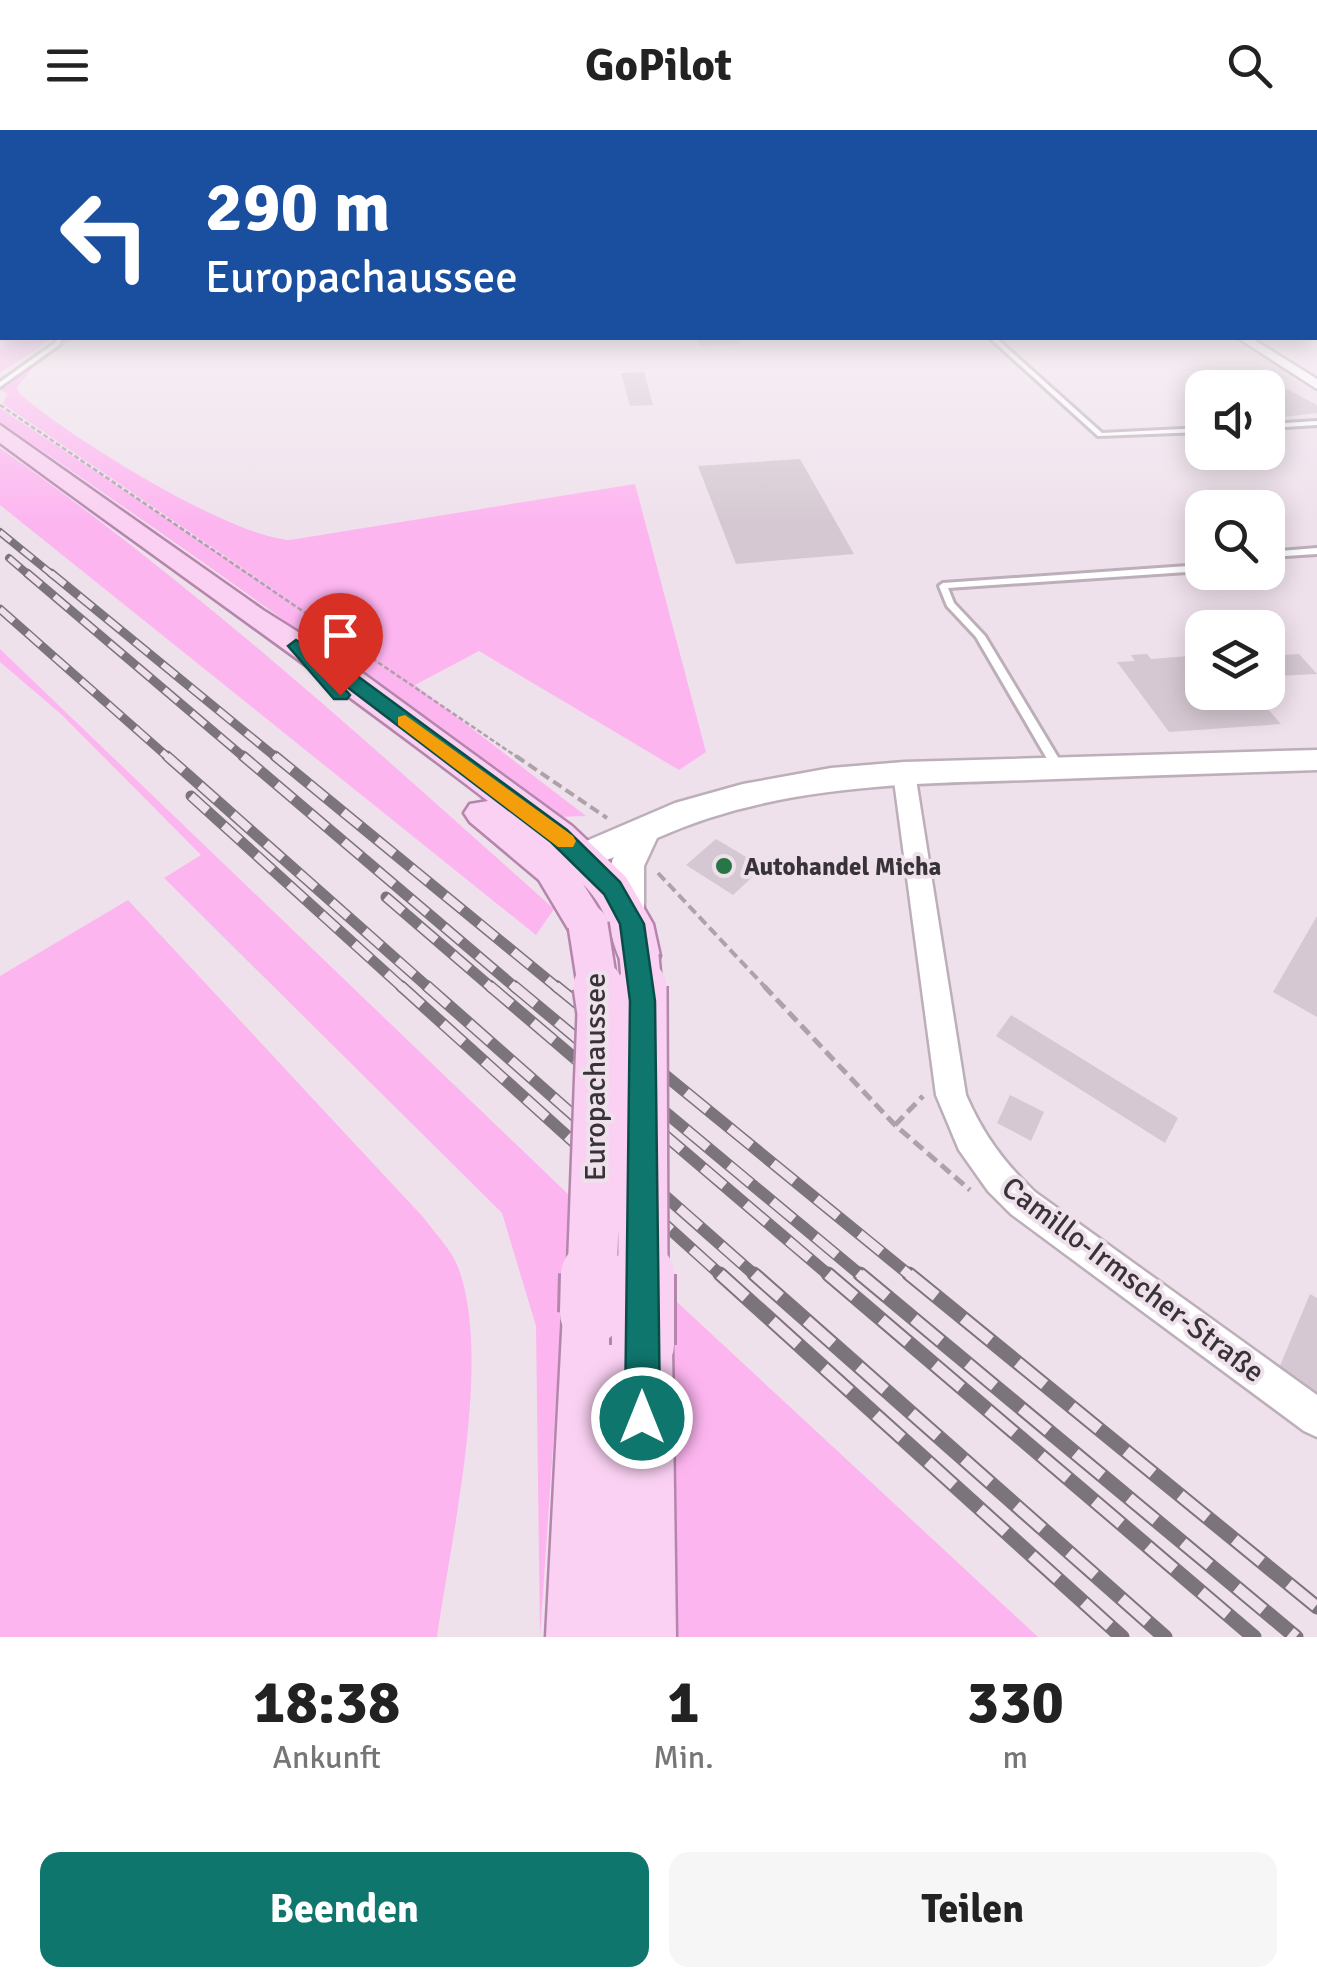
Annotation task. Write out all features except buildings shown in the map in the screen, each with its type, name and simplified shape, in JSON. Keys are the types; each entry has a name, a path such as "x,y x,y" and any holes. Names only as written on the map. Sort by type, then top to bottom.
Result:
{"main road":[{"name":"Europachaussee","path":"0,432 296,646 362,716 567,862 617,930 642,1001 641,1637"},
{"name":"Europachaussee","path":"581,1637 602,1013 617,930"}],"street":[{"path":"567,862 635,831 743,796 831,779 904,773 1317,760"},
{"name":"Camillo-Irmscher-Straße","path":"904,773 946,1072 970,1140 999,1180 1023,1203 1317,1418"},
{"path":"617,930 635,831"}],"lane":[{"path":"1042,382 1100,435 1185,431"},
{"path":"1285,425 1317,423"},
{"path":"1285,553 1317,551"},
{"path":"1058,769 980,636 950,604 942,586 1185,569"}],"path":[{"path":"0,405 598,810 635,831"},
{"path":"895,1124 946,1072"}],"shaded area":[{"path":"9,382 21,382 17,387 19,393 42,411 149,481 228,521 290,540 635,484 706,752 679,770 479,651 415,685 586,816 557,817 268,608 0,422 0,408 295,604 3,404 7,394 0,389"},
{"path":"0,448 215,612 554,909 536,935 0,505"},
{"path":"0,649 570,1196 540,1637 536,1326 502,1213 164,878 201,855 61,714 0,662"},
{"path":"128,900 423,1217 458,1267 468,1305 470,1398 459,1501 437,1637 0,1637 0,976"},
{"path":"677,1302 1038,1637 668,1637 671,1305"}],"railway":[{"path":"0,532 54,576"},
{"path":"9,558 30,576"},
{"path":"27,573 246,759"},
{"path":"51,573 278,759"},
{"path":"0,609 170,759"},
{"path":"167,756 430,989"},
{"path":"243,756 517,989"},
{"path":"275,756 559,989"},
{"path":"191,796 404,989"},
{"path":"386,897 493,989"},
{"path":"401,986 723,1277"},
{"path":"427,986 757,1277"},
{"path":"490,986 831,1277"},
{"path":"514,986 863,1277"},
{"path":"556,986 912,1277"},
{"path":"720,1274 1122,1637"},
{"path":"754,1274 1165,1637"},
{"path":"828,1274 1254,1637"},
{"path":"860,1274 1296,1637"},
{"path":"909,1274 1317,1607"}],"slow traffic":[{"path":"405,721 565,841"}],"place":[{"name":"Autohandel Micha","path":"724,866"}],"route":[{"path":"340,695 296,646 346,676 559,836 612,888 632,924 642,1001 642,1418"}]}
